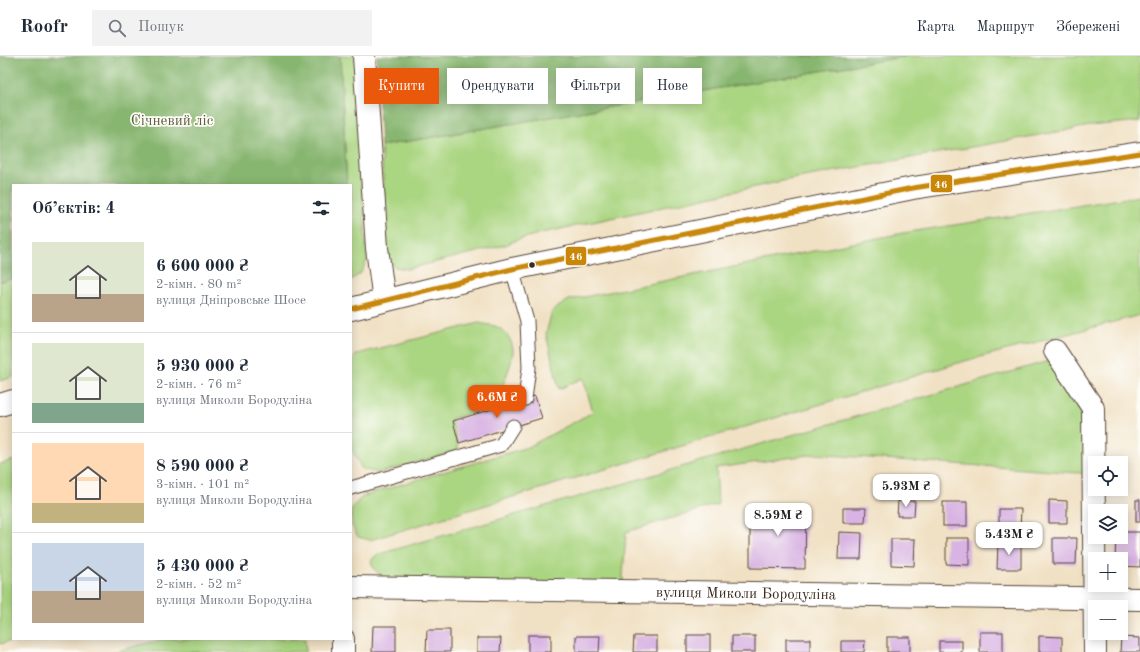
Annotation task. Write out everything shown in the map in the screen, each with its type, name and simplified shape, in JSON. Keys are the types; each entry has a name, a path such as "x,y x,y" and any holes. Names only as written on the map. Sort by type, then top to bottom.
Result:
{"street":[{"path":"364,56 377,248 384,301"},
{"path":"352,309 512,269 914,188 1140,153"},
{"path":"1055,351 1093,408 1095,652"},
{"path":"0,405 12,401"},
{"name":"вулиця Миколи Бородуліна","path":"352,587 1140,599"},
{"path":"343,640 343,652"}],"lane":[{"path":"512,269 527,321 530,368 525,399"},
{"path":"352,488 501,445 513,426"}],"green space":[{"name":"Січневий ліс","path":"0,56 340,56 347,184 12,184 12,278 0,282"},
{"path":"340,56 355,56 367,260 361,273 352,279 352,184 347,184"},
{"path":"377,56 908,56 702,91 702,68 643,68 643,101 635,103 635,68 556,68 556,104 627,104 381,146 379,104 439,104 439,68 378,68"},
{"path":"908,56 1140,56 1140,121 1090,126 792,179 542,233 505,245 407,269 395,267 388,257 381,146 627,104 635,104 635,103 643,101 643,104 702,104 702,91"},
{"path":"1140,196 1140,315 961,362 370,540 358,537 352,526 352,508 361,498 372,493 528,447 593,412 583,378 559,389 546,334 552,311 569,300 903,233"},
{"path":"12,278 12,377 0,381 0,282"},
{"path":"479,323 495,326 505,332 510,339 513,350 513,355 506,378 494,406 451,419 459,450 379,473 362,469 352,450 352,361 357,354"},
{"path":"1059,358 1093,408 1093,456 1088,456 1088,474 815,454 716,468 718,504 626,532 623,575 624,591 393,588 374,569 371,561 376,555"},
{"path":"12,460 12,640 15,640 0,644 0,464"},
{"path":"158,640 305,640 306,652 114,652"}],"building":[{"path":"535,396 542,418 459,443 453,421"},
{"path":"1049,500 1067,501 1067,523 1049,523"},
{"path":"1136,500 1140,500 1140,522 1136,522"},
{"path":"898,501 915,501 914,516 897,516"},
{"path":"943,502 967,502 967,526 943,526"},
{"path":"750,505 806,506 805,569 750,568"},
{"path":"843,508 866,508 865,523 843,523"},
{"path":"999,509 1021,509 1020,530 999,529"},
{"path":"839,532 862,533 861,559 838,559"},
{"path":"1128,532 1140,532 1140,567 1128,566 1128,552 1115,552 1116,544 1128,544"},
{"path":"946,538 969,538 969,565 946,564"},
{"path":"1053,538 1077,538 1076,564 1053,564"},
{"path":"891,539 915,539 914,566 891,565"},
{"path":"998,542 1021,542 1021,569 997,569"},
{"path":"373,626 396,626 396,652 372,652"},
{"path":"427,630 450,630 450,652 426,652"},
{"path":"980,632 1003,632 1003,652 980,652"},
{"path":"528,635 551,635 551,652 528,652"},
{"path":"687,635 710,635 710,652 687,652"},
{"path":"576,636 600,636 599,652 576,652"},
{"path":"634,636 657,636 657,652 633,652"},
{"path":"732,636 755,636 755,652 732,652"},
{"path":"1039,636 1062,637 1062,652 1039,652"},
{"path":"887,637 910,637 910,652 887,652"},
{"path":"1128,637 1140,638 1140,652 1120,652 1121,640 1128,640"},
{"path":"477,638 501,638 500,652 477,652"},
{"path":"786,639 810,639 810,652 786,652"},
{"path":"841,641 865,641 864,652 841,652"},
{"path":"939,641 962,641 962,652 939,652"}],"transit line":[{"name":"46","path":"352,309 512,269 913,188 1140,153"}]}
